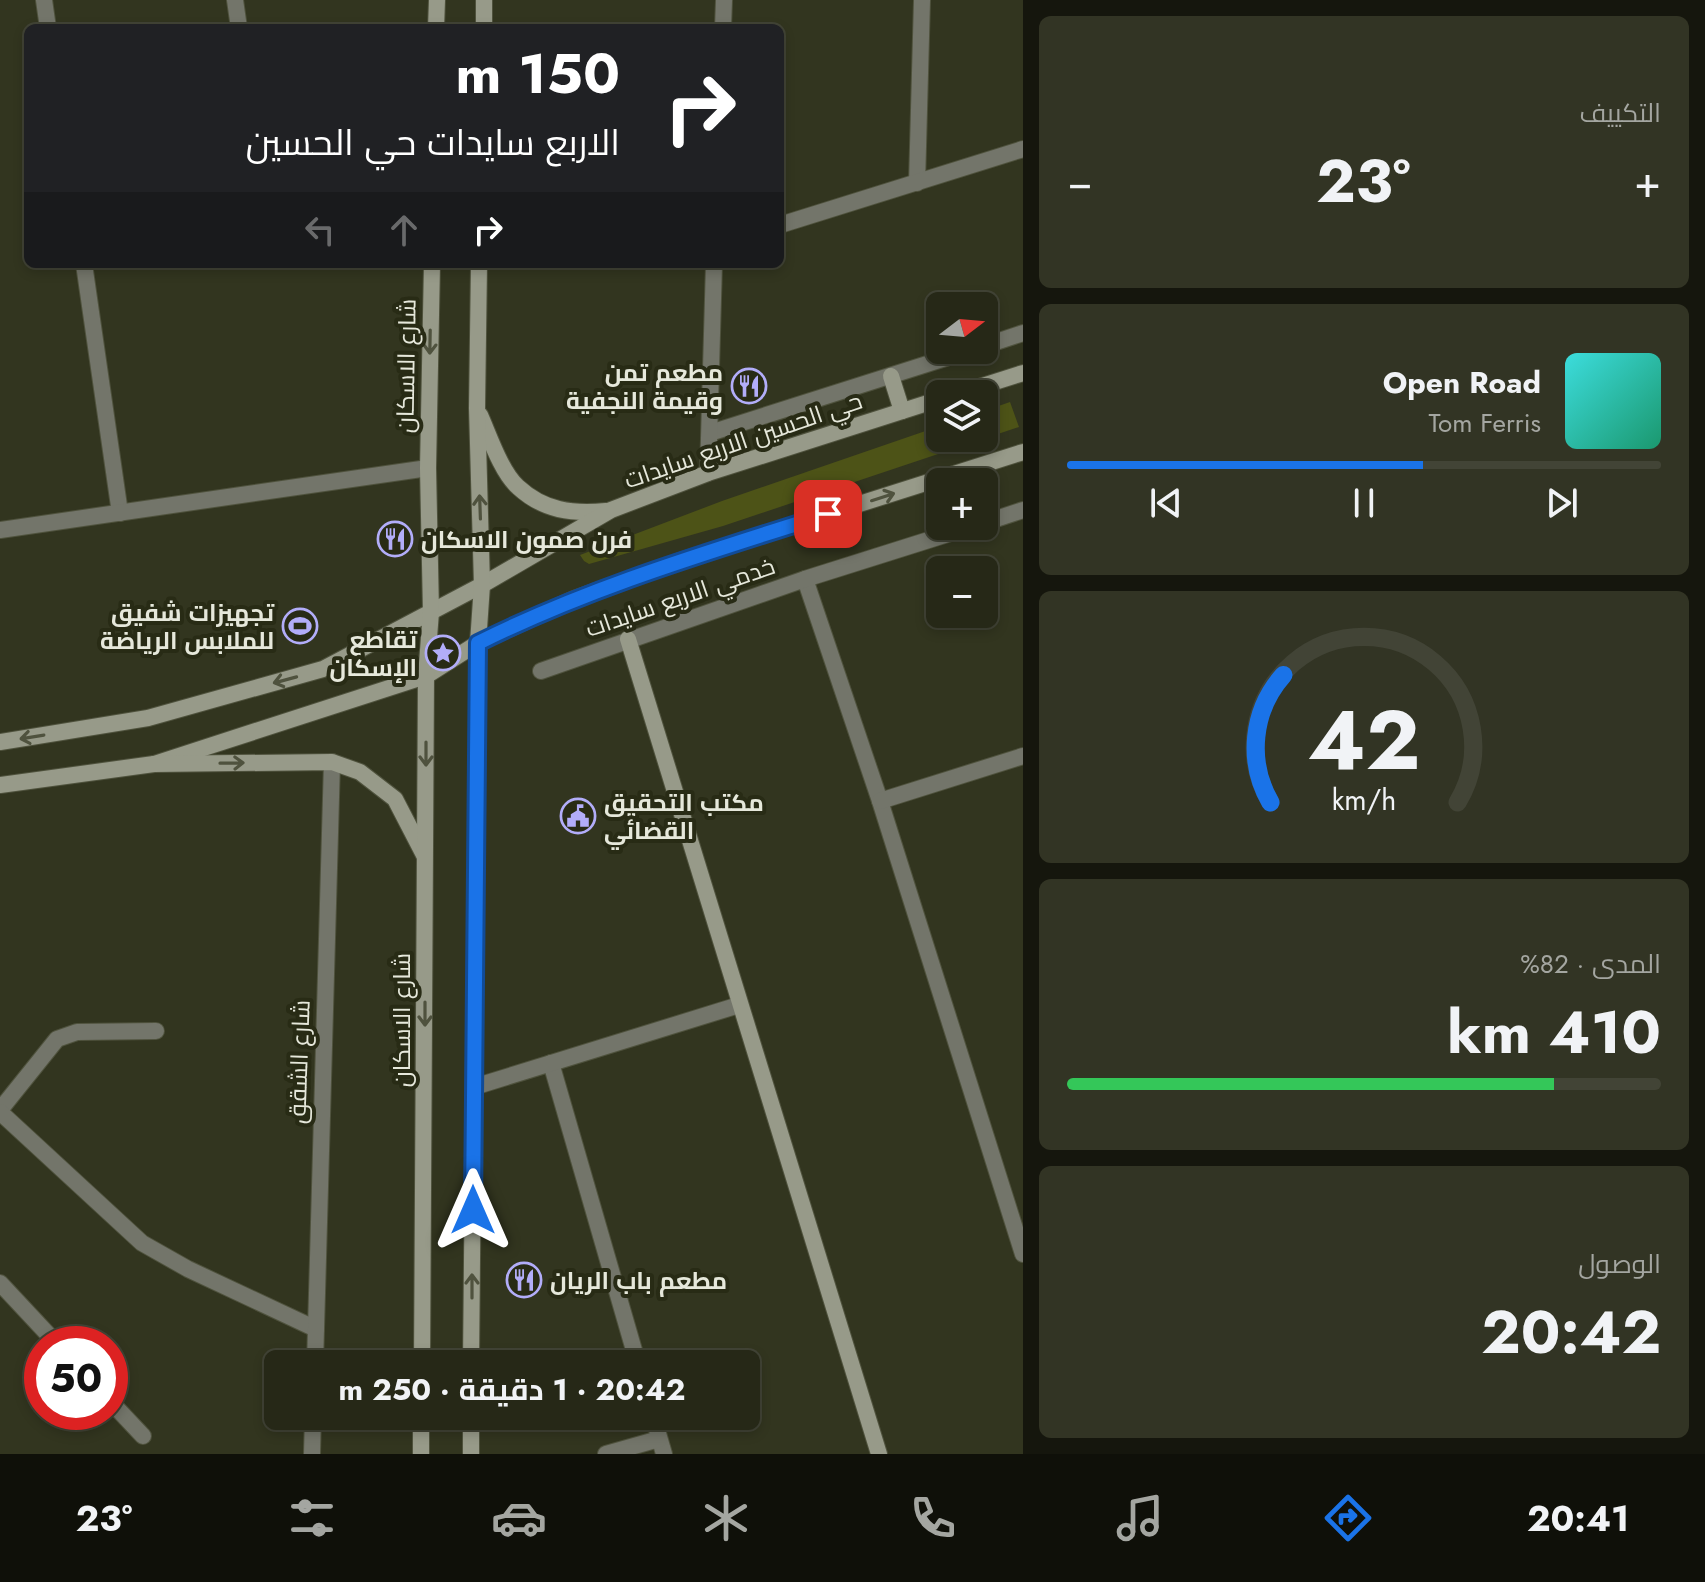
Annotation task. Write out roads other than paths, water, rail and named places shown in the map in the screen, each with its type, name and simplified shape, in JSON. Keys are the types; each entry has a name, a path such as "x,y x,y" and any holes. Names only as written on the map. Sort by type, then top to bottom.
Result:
{"street":[{"path":"44,0 47,24"},
{"path":"235,0 238,24"},
{"path":"436,24 437,0"},
{"path":"484,0 484,24"},
{"path":"723,24 724,0"},
{"path":"917,183 922,0"},
{"path":"784,224 1023,149"},
{"path":"85,268 120,513"},
{"name":"شارع الاسكان","path":"422,1350 432,268"},
{"path":"471,1350 478,643 482,585 477,408 479,268"},
{"path":"708,473 714,268"},
{"path":"998,341 1023,333"},
{"path":"710,433 928,364"},
{"path":"998,381 1023,373"},
{"path":"891,376 902,411"},
{"name":"حي الحسين الاربع سايدات","path":"0,742 148,718 323,669 482,585 611,510 708,473 926,403"},
{"path":"477,408 504,468 516,486 552,509 581,513 611,510"},
{"path":"990,468 1023,452"},
{"path":"0,530 428,468"},
{"path":"154,764 426,676 478,643 574,599 670,565 926,489"},
{"name":"خدمي الاربع سايدات","path":"998,515 1023,510"},
{"name":"خدمي الاربع سايدات","path":"541,671 926,538"},
{"path":"805,579 880,801 1023,1254"},
{"path":"628,639 879,1454"},
{"path":"880,801 1023,756"},
{"path":"0,785 154,764 332,762 360,772 395,799 426,858"},
{"name":"شارع الشقق","path":"315,1350 332,762"},
{"path":"474,1087 739,1005"},
{"path":"156,1031 77,1032 57,1039 0,1111 142,1243 188,1269 316,1329"},
{"path":"551,1063 634,1350"},
{"path":"0,1283 40,1326"},
{"path":"128,1420 143,1436"},
{"path":"312,1454 313,1430"},
{"path":"421,1430 421,1454"},
{"path":"471,1430 471,1454"},
{"path":"606,1454 661,1446"}],"place":[{"name":"مطعم تمن وقيمة النجفية","path":"749,386"},
{"name":"فرن صمون الاسكان","path":"395,539"},
{"name":"تجهيزات شفيق للملابس الرياضة","path":"300,626"},
{"name":"تقاطع الإسكان","path":"443,653"},
{"name":"مكتب التحقيق القضائي","path":"578,816"},
{"name":"مطعم باب الريان","path":"524,1280"}]}
